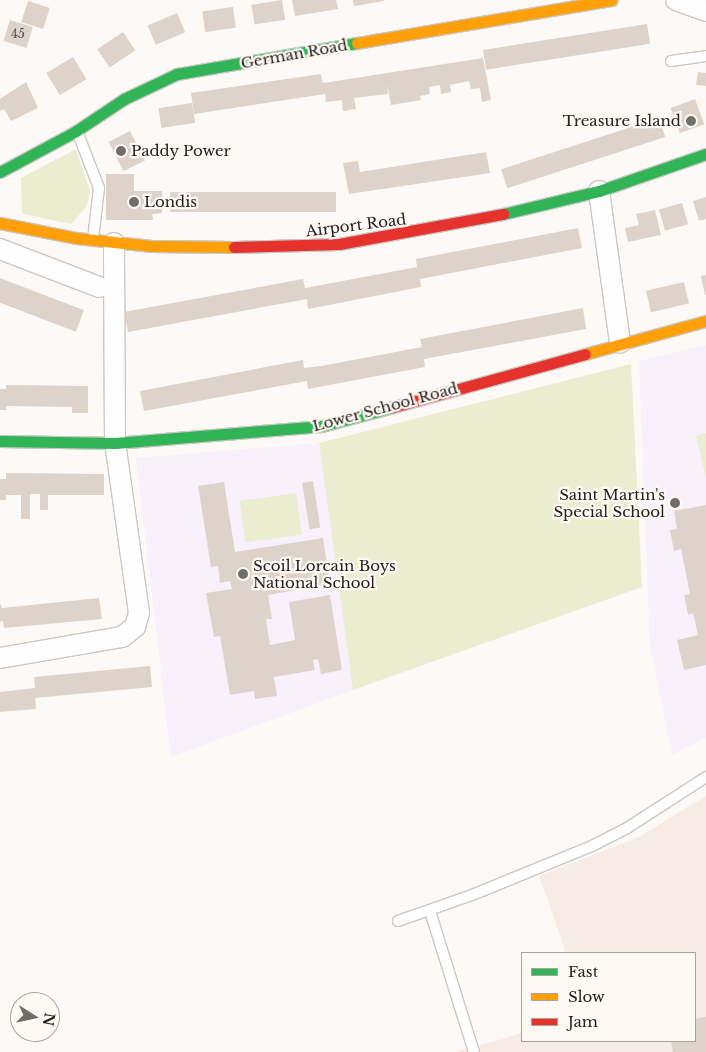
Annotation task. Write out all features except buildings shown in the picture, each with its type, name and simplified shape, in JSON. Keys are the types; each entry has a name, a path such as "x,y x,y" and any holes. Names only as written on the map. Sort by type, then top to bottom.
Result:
{"street":[{"name":"German Road","path":"0,172 17,160 76,131 124,100 177,74 611,0"},
{"path":"676,0 706,11"},
{"name":"Airport Road","path":"0,223 114,244 234,249 339,244 465,224 599,191 706,154"},
{"path":"599,191 620,343"},
{"path":"0,658 122,637 134,627 139,613 115,443 114,244"},
{"path":"0,249 100,287"},
{"name":"Lower School Road","path":"0,441 115,443 322,426 706,321"}],"lane":[{"path":"671,61 706,56"},
{"path":"76,131 99,188 93,240"},
{"path":"398,921 430,911 592,846 706,777"},
{"path":"430,911 474,1052"}],"shaded area":[{"name":"Saint Martin's Special School","path":"706,345 706,738 672,755 650,645 639,361"},
{"name":"Scoil Lorcain Boys National School","path":"319,443 353,690 171,757 136,458"},
{"path":"706,796 706,1052 455,1052 521,1033 521,1042 696,1042 696,952 566,952 539,876 637,838"}],"green space":[{"path":"76,149 90,191 87,206 71,224 22,214 21,178"},
{"path":"631,364 642,587 353,690 319,443"},
{"path":"706,433 706,478 696,436"},
{"path":"296,493 302,535 245,543 240,501"}],"traffic: fast":[{"path":"0,172 76,131 124,99 177,74 357,43"},
{"path":"503,214 599,191 706,154"},
{"path":"0,441 115,443 322,426 393,407"}],"traffic: slow":[{"path":"357,43 611,0"},
{"path":"0,223 76,238 152,246 234,247"},
{"path":"585,354 706,321"}],"traffic: jam":[{"path":"234,247 339,244 503,214"},
{"path":"393,407 585,354"}],"place":[{"name":"Treasure Island","path":"691,121"},
{"name":"Paddy Power","path":"121,151"},
{"name":"Londis","path":"134,202"},
{"name":"Saint Martin's Special School","path":"675,503"},
{"name":"Scoil Lorcain Boys National School","path":"243,574"}]}
